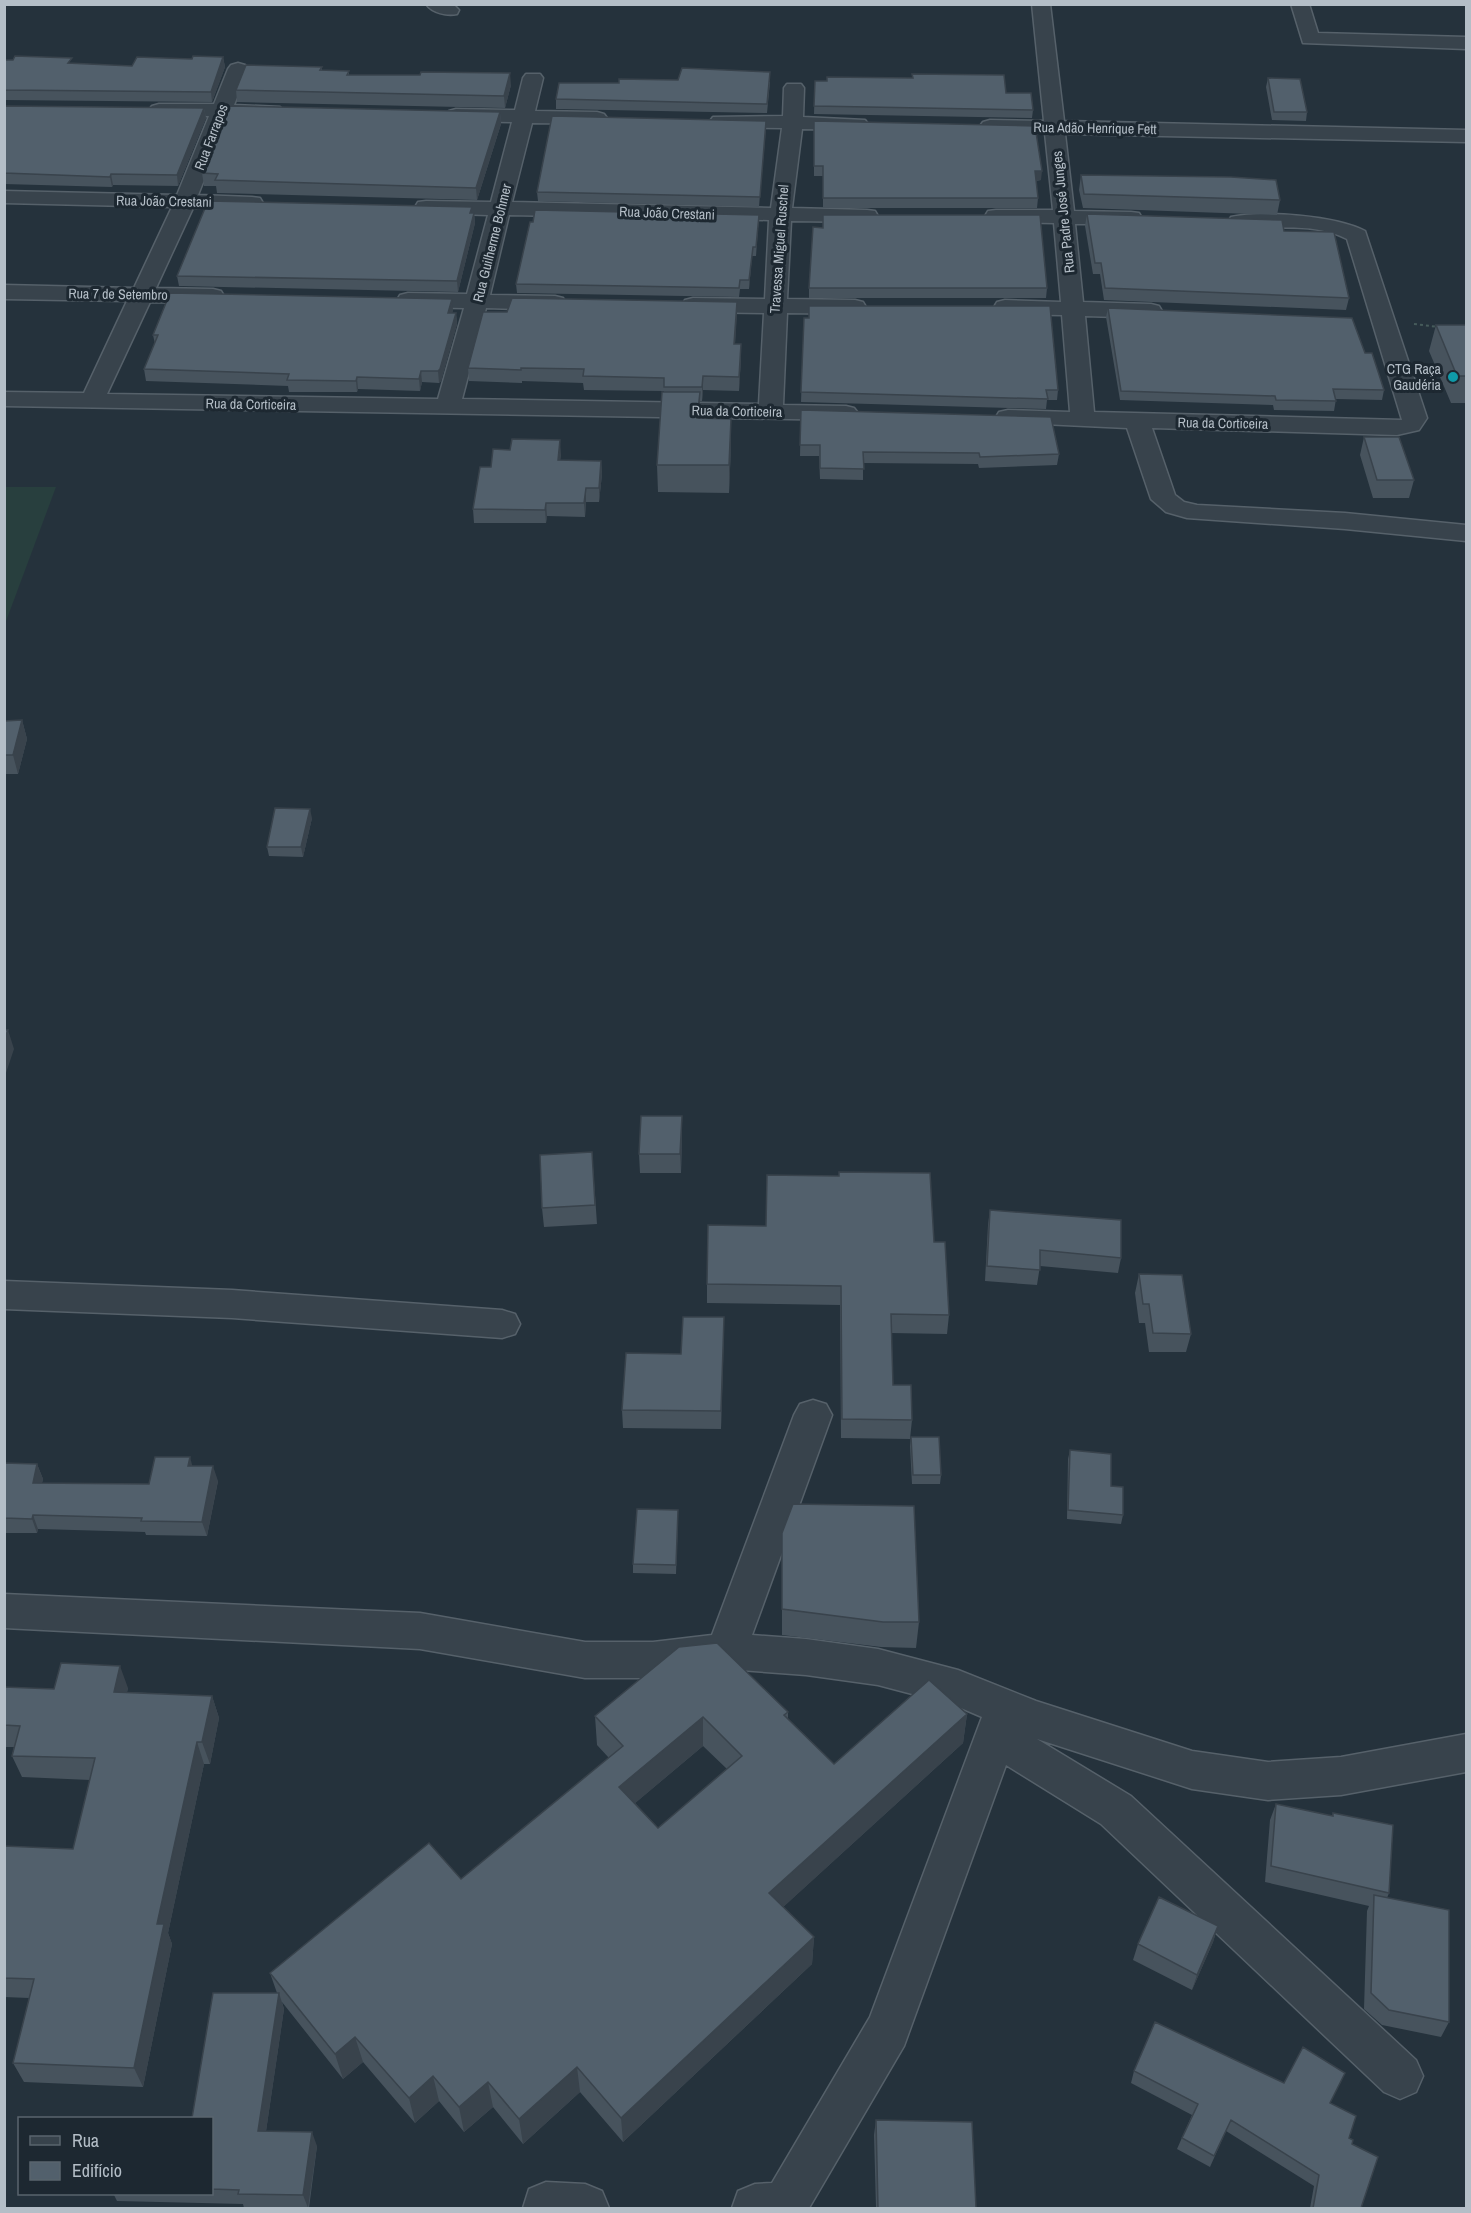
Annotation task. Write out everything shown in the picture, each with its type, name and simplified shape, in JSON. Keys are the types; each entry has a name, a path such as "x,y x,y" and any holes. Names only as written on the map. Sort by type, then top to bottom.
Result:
{"street":[{"name":"Rua Padre José Junges","path":"1041,4 1083,419"},
{"path":"1300,4 1310,39 1467,43"},
{"name":"Rua Farrapos","path":"92,401 185,202 238,69"},
{"name":"Rua Guilherme Bohmer","path":"447,407 477,301 533,78"},
{"name":"Travessa Miguel Ruschel","path":"771,411 780,216 793,123 794,88"},
{"path":"141,109 291,112"},
{"path":"442,114 617,118"},
{"path":"699,121 876,124"},
{"name":"Rua Adão Henrique Fett","path":"970,126 1467,136"},
{"name":"Rua João Crestani","path":"4,197 267,204"},
{"name":"Rua João Crestani","path":"407,206 780,216 886,216"},
{"path":"981,216 1157,219"},
{"path":"1215,221 1330,225 1348,229 1357,236 1384,321 1360,320"},
{"name":"Rua 7 de Setembro","path":"4,292 237,297"},
{"path":"381,299 572,303"},
{"path":"667,305 882,307"},
{"path":"989,307 1072,307 1168,311"},
{"name":"Rua da Corticeira","path":"990,417 1397,428 1410,425 1415,418 1384,321"},
{"name":"Rua da Corticeira","path":"4,399 863,414"},
{"path":"1137,421 1164,499 1174,507 1196,513 1345,521 1467,533"},
{"path":"4,1295 232,1304 502,1324"},
{"path":"726,1651 813,1415"},
{"path":"4,1611 420,1631 585,1660 653,1660 726,1651 806,1657 878,1667 958,1688 1116,1810 1400,2076"},
{"path":"1001,1722 1192,1770 1268,1780 1341,1776 1467,1754"},
{"path":"755,2208 785,2205 888,2030 1001,1722"}],"path":[{"path":"1384,321 1443,328"}],"green space":[{"path":"4,487 56,487 5,624"}],"building":[{"path":"15,56 72,58 68,63 132,66 137,57 192,59 193,56 223,57 211,92 4,90 4,60 13,60"},
{"path":"246,65 322,67 320,70 349,71 347,75 420,75 421,72 510,73 504,96 236,90"},
{"path":"682,68 770,72 767,104 556,99 559,83 619,83 619,79 678,80"},
{"path":"912,74 1004,75 1006,93 1031,93 1033,110 814,106 815,81 827,81 827,77 913,78"},
{"path":"1268,78 1300,79 1307,112 1274,112"},
{"path":"4,106 204,108 177,175 111,174 110,177 4,173"},
{"path":"229,106 500,112 476,188 215,180 218,174 202,173"},
{"path":"552,116 766,121 760,197 537,192"},
{"path":"814,121 1035,126 1042,171 1035,171 1038,198 823,198 823,166 814,166"},
{"path":"1081,175 1231,177 1276,180 1280,200 1084,194"},
{"path":"208,201 472,207 470,213 474,213 457,281 177,276"},
{"path":"535,210 759,215 756,247 753,247 749,280 740,280 739,288 516,284 530,222 533,222"},
{"path":"1087,214 1282,220 1284,231 1334,232 1349,298 1105,288 1101,263 1095,263"},
{"path":"823,215 1040,215 1047,288 809,288 813,227 823,228"},
{"path":"170,293 452,299 448,313 456,313 440,369 421,371 419,379 357,377 356,381 287,380 289,374 144,369 158,335 153,335"},
{"path":"512,298 737,302 734,344 741,344 739,377 703,376 702,387 664,387 664,378 583,376 584,369 468,368 483,312 507,312"},
{"path":"809,306 1050,306 1058,390 1046,390 1048,399 801,392 804,318 809,318"},
{"path":"1108,308 1352,318 1365,353 1372,353 1384,390 1333,389 1336,401 1276,400 1275,396 1121,391"},
{"path":"1436,325 1467,325 1467,376 1457,376"},
{"path":"662,392 700,392 697,418 731,419 729,465 657,465"},
{"path":"801,410 1051,417 1059,454 980,457 979,453 863,452 864,469 820,468 820,445 800,445"},
{"path":"1364,437 1399,437 1414,480 1377,480"},
{"path":"512,439 560,440 558,460 601,461 599,488 586,488 584,503 546,503 545,510 473,509 480,467 491,467 493,449 510,450"},
{"path":"22,720 13,755 4,755 4,721"},
{"path":"275,808 310,809 301,847 267,847"},
{"path":"641,1116 682,1116 680,1154 639,1154"},
{"path":"592,1152 595,1205 542,1208 540,1155"},
{"path":"839,1172 930,1173 934,1242 945,1242 949,1315 891,1314 893,1385 911,1385 912,1420 842,1419 841,1286 707,1284 708,1225 766,1226 767,1175 839,1176"},
{"path":"990,1210 1121,1220 1121,1258 1040,1250 1040,1270 987,1266"},
{"path":"1139,1274 1182,1275 1191,1334 1153,1333 1149,1304 1143,1304"},
{"path":"683,1317 724,1317 721,1411 622,1410 626,1353 681,1354"},
{"path":"911,1437 939,1437 941,1475 913,1475"},
{"path":"1070,1450 1111,1454 1111,1486 1123,1487 1123,1515 1068,1510"},
{"path":"155,1457 190,1457 188,1466 213,1466 202,1522 33,1515 32,1519 4,1518 4,1463 37,1464 33,1483 149,1484"},
{"path":"793,1504 914,1506 919,1622 883,1622 782,1609 782,1533"},
{"path":"637,1509 678,1510 676,1565 633,1564"},
{"path":"717,1643 788,1712 784,1715 834,1764 929,1680 967,1714 769,1893 814,1937 621,2118 577,2067 519,2119 488,2082 459,2107 433,2076 409,2098 355,2037 335,2054 270,1973 429,1843 461,1879 623,1746 595,1716 679,1647","holes":["703,1717 742,1756 658,1828 619,1787"]},
{"path":"61,1663 120,1666 114,1692 212,1696 202,1742 197,1742 157,1924 164,1924 134,2068 13,2063 34,1979 4,1978 4,1846 73,1849 95,1758 12,1756 20,1726 4,1725 4,1687 54,1689"},
{"path":"1276,1804 1393,1825 1389,1893 1271,1866"},
{"path":"1374,1895 1449,1910 1449,2022 1389,2010 1371,1993"},
{"path":"1159,1897 1218,1926 1197,1975 1138,1944"},
{"path":"213,1993 279,1993 258,2131 312,2132 303,2195 238,2194 239,2190 213,2189 213,2117 192,2117"},
{"path":"1155,2022 1284,2083 1303,2047 1345,2073 1330,2103 1356,2116 1349,2138 1353,2140 1352,2144 1378,2157 1361,2208 1313,2208 1319,2175 1231,2120 1214,2156 1182,2138 1198,2104 1134,2071"},
{"path":"876,2120 972,2122 976,2208 878,2208"}],"place":[{"name":"CTG Raça Gaudéria","path":"1453,377"}]}
